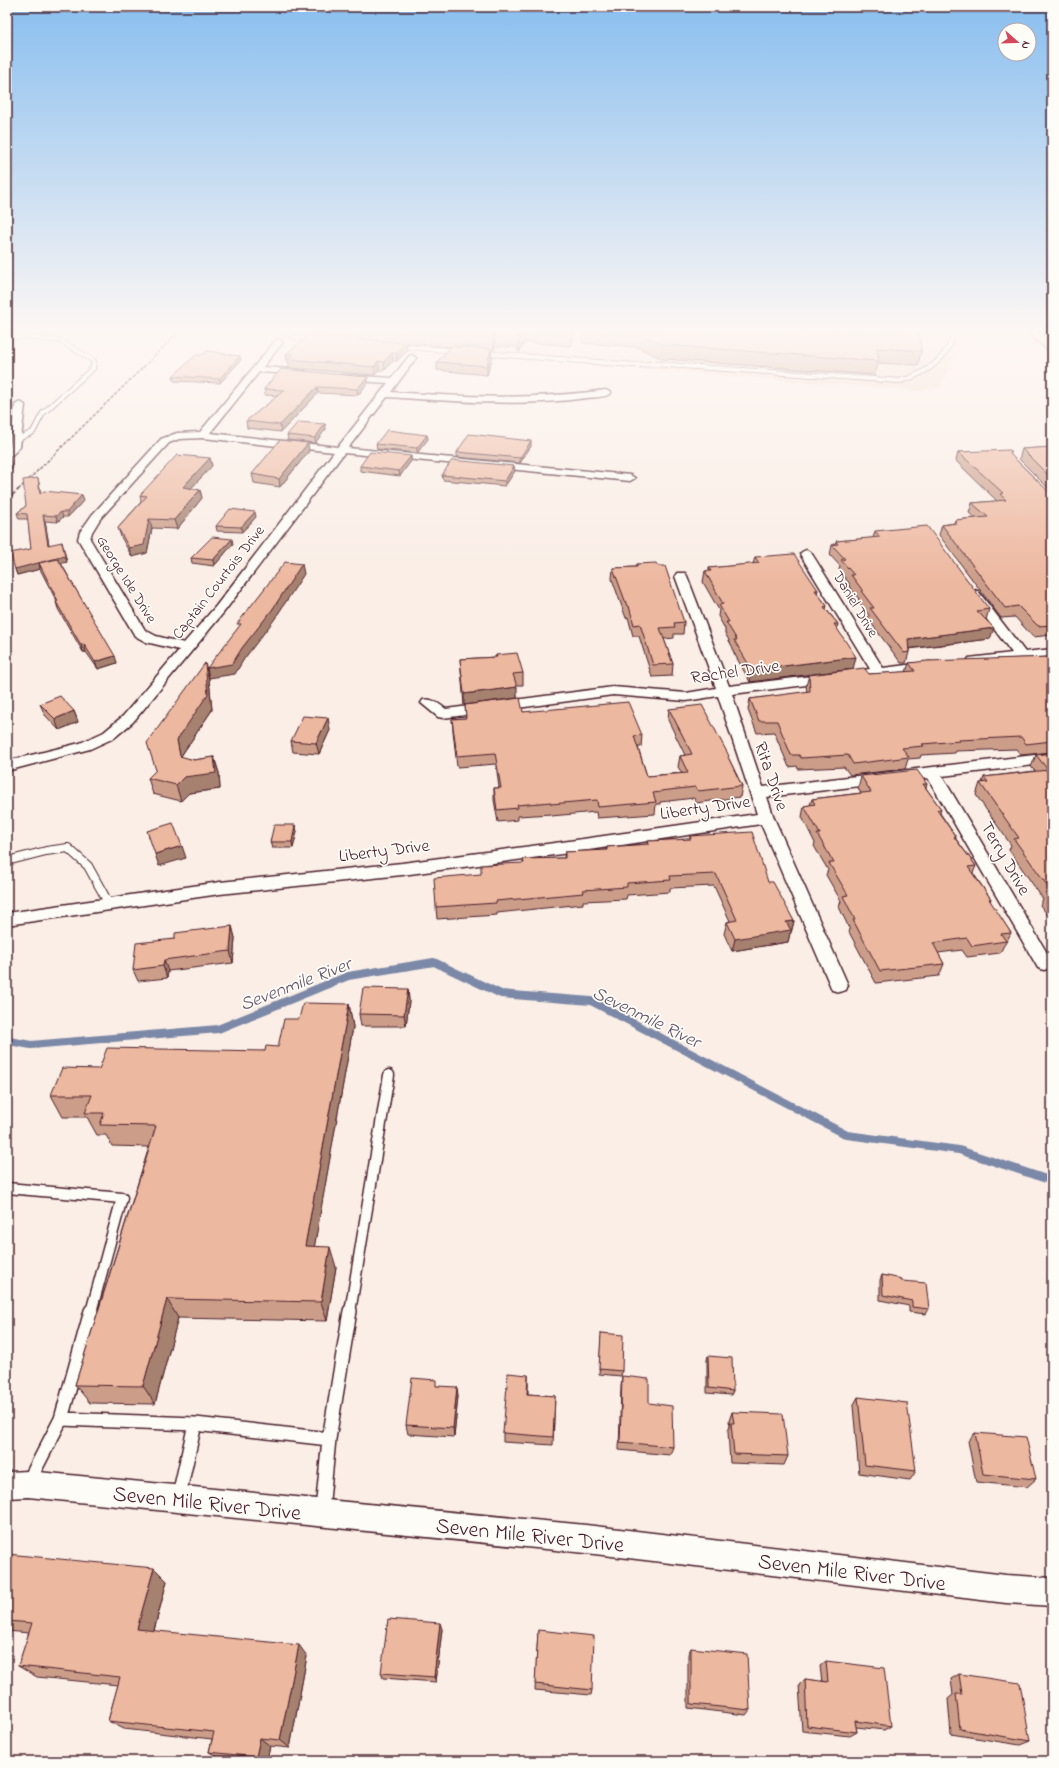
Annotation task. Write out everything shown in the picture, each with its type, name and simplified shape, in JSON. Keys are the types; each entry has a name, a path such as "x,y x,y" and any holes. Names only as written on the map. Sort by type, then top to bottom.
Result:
{"street":[{"path":"7,454 12,450 18,415"},
{"path":"202,435 220,415"},
{"name":"Captain Courtois Drive","path":"7,766 84,746 109,735 128,719 220,609 369,415"},
{"name":"George Ide Drive","path":"188,648 151,639 140,633 84,539 86,532 96,517 165,441 177,436 202,435 630,478"},
{"name":"Daniel Drive","path":"806,554 878,671"},
{"name":"Rita Drive","path":"681,576 724,691 766,818 839,985"},
{"path":"968,586 1021,656"},
{"path":"957,663 1052,653"},
{"name":"Rachel Drive","path":"428,703 444,714 613,691 686,697 941,664"},
{"name":"Liberty Drive","path":"757,793 1052,758"},
{"name":"Terry Drive","path":"933,773 1044,963"},
{"name":"Liberty Drive","path":"7,919 220,888 402,868 562,848 766,818"},
{"name":"Seven Mile River Drive","path":"18,1485 178,1499 586,1539 1006,1589 1052,1592"}],"lane":[{"path":"13,444 33,432 42,415"},
{"path":"7,861 46,850 68,848 88,866 108,904"},
{"path":"322,1513 329,1439 389,1075"},
{"path":"7,1188 122,1198 61,1419 18,1485"},
{"path":"61,1419 195,1424 329,1439"},
{"path":"178,1499 195,1424"}],"building":[{"path":"254,415 290,415 280,425 246,421"},
{"path":"298,422 325,424 315,438 287,435"},
{"path":"387,430 427,435 417,448 376,444"},
{"path":"469,434 531,441 520,458 457,452"},
{"path":"280,440 308,443 279,479 252,474"},
{"path":"1052,447 1052,479 1022,449"},
{"path":"1010,450 1011,455 1052,494 1052,625 1038,626 1018,606 1005,608 942,525 957,523 955,520 988,517 972,503 1006,500 1000,494 1003,493 958,452"},
{"path":"370,452 411,456 399,471 360,466"},
{"path":"177,455 210,458 183,487 200,490 174,520 149,519 144,545 129,548 118,528 147,496 140,495"},
{"path":"452,460 514,466 505,481 442,475"},
{"path":"38,478 40,494 44,491 82,495 67,512 61,512 56,516 43,515 48,545 62,542 65,556 15,569 10,553 31,549 27,514 17,513 26,506 23,480"},
{"path":"230,509 255,512 241,527 216,526"},
{"path":"927,526 989,609 977,611 994,628 908,639 909,652 904,653 870,608 874,608 851,575 854,575 841,560 845,559 832,545 838,544 836,541 880,537 875,531"},
{"path":"212,537 232,539 213,560 191,558"},
{"path":"794,554 818,590 815,590 827,606 824,607 838,624 834,624 856,657 752,670 734,640 737,640 726,622 729,622 719,605 723,604 705,571 711,571 709,568 759,563 755,557"},
{"path":"58,559 115,656 95,662 84,644 81,645 56,602 58,601 39,563"},
{"path":"285,562 302,564 272,610 242,648 232,664 207,668 241,624 237,624"},
{"path":"656,563 658,566 665,566 684,622 674,623 675,627 660,628 673,664 653,665 640,624 634,625 629,606 627,606 613,568 637,567 637,564"},
{"path":"517,653 523,673 513,674 517,687 464,694 460,659 497,657 496,655"},
{"path":"1052,655 1052,741 1026,744 1021,737 959,740 960,741 922,744 924,746 902,748 909,757 853,764 848,755 801,758 799,755 791,755 777,721 759,721 750,699 810,691 809,675 864,668 869,674 915,671 909,663 927,661 1051,657 1049,656"},
{"path":"205,663 208,694 177,740 180,756 194,760 214,757 216,773 184,777 176,785 148,778 156,770 147,743"},
{"path":"60,696 74,711 55,719 40,704"},
{"path":"520,698 523,712 628,702 642,735 634,736 647,776 688,773 680,756 692,754 669,709 702,705 729,756 728,757 742,786 698,791 695,787 661,791 653,793 656,802 598,807 597,800 551,804 551,802 517,805 518,808 497,810 494,788 501,788 495,753 457,756 452,719 466,718 465,705"},
{"path":"303,716 328,718 316,743 291,741"},
{"path":"1052,753 1052,892 1014,839 1019,838 980,783 988,782 984,777 1048,770 1036,755"},
{"path":"917,770 927,784 923,784 941,809 937,810 956,837 954,837 976,866 968,867 991,899 989,899 1011,933 1001,934 1006,941 972,946 967,938 933,943 944,964 880,971 853,920 855,920 843,896 848,895 829,863 834,863 817,834 820,834 804,806 815,804 812,799 871,792 861,776"},
{"path":"173,823 182,846 155,854 147,831"},
{"path":"274,825 295,825 292,842 270,842"},
{"path":"752,832 768,882 773,882 794,921 786,922 791,930 735,939 727,922 737,920 716,874 670,876 671,880 627,883 627,887 583,890 584,893 496,901 496,903 436,907 434,878 481,874 481,865 524,863 523,859 565,858 565,852 607,850 607,847 649,844 648,841 691,839 690,836"},
{"path":"1052,892 1052,902 1045,893"},
{"path":"232,926 230,951 164,960 163,966 133,970 136,943 175,939 175,933"},
{"path":"363,988 408,989 404,1015 359,1014"},
{"path":"303,1003 349,1004 305,1246 330,1247 321,1302 167,1299 143,1386 75,1385 156,1126 100,1125 104,1113 85,1113 92,1095 51,1095 62,1068 99,1069 107,1048 265,1051 266,1046 278,1047 284,1019 299,1019"},
{"path":"882,1275 902,1279 902,1281 926,1283 929,1309 912,1307 912,1301 883,1295"},
{"path":"601,1333 623,1335 622,1371 599,1369"},
{"path":"708,1356 732,1358 733,1391 709,1388"},
{"path":"508,1373 528,1375 527,1394 555,1396 553,1437 503,1433"},
{"path":"622,1376 649,1379 649,1403 672,1406 673,1447 620,1442"},
{"path":"412,1378 436,1380 436,1386 457,1387 453,1428 406,1425"},
{"path":"858,1397 907,1403 916,1471 865,1465"},
{"path":"732,1412 783,1414 788,1456 734,1454 731,1423 734,1423"},
{"path":"975,1433 1026,1437 1036,1479 983,1474"},
{"path":"7,1554 154,1568 137,1629 299,1645 280,1740 260,1738 256,1757 209,1752 214,1732 108,1721 120,1677 18,1666 32,1623 7,1621"},
{"path":"388,1619 440,1623 434,1677 381,1673"},
{"path":"538,1630 594,1636 592,1690 535,1684"},
{"path":"691,1648 747,1654 750,1710 691,1704"},
{"path":"826,1661 884,1668 891,1726 855,1721 857,1732 807,1726 805,1679 828,1682"},
{"path":"959,1674 1020,1683 1030,1741 960,1729 956,1694 962,1694"}],"waterway":[{"name":"Sevenmile River","path":"9,1041 31,1045 218,1029 348,976 434,962 501,994 591,1001 847,1135 959,1150 1052,1181"}],"railway":[{"path":"18,490 95,415"},
{"path":"7,500 19,489"}]}
